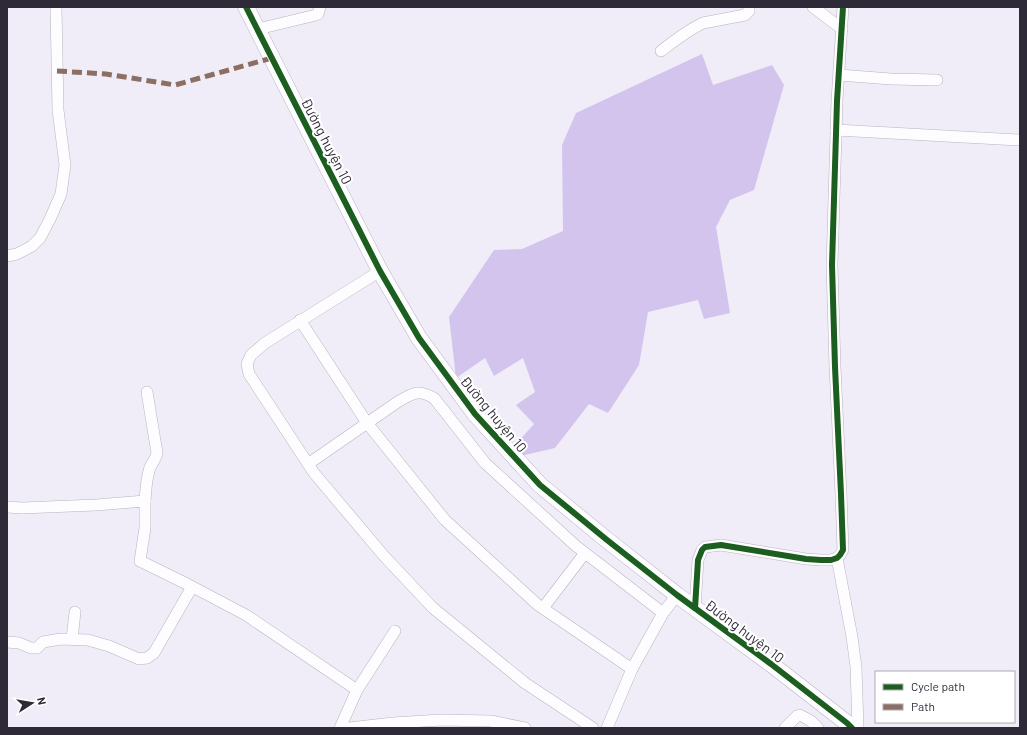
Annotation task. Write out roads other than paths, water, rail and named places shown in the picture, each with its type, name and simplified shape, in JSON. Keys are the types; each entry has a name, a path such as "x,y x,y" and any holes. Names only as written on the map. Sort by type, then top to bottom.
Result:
{"street":[{"path":"7,256 17,254 32,246 40,238 61,194 65,165 58,110 56,7"},
{"name":"Đường huyện 10","path":"246,7 380,271 419,338 475,414 540,485 677,595 852,728"},
{"path":"258,28 316,16 320,7"},
{"path":"661,51 690,30 703,23 745,15 749,11 749,7"},
{"path":"813,7 842,29"},
{"path":"695,608 698,560 702,550 705,547 721,546 820,560 831,560 837,558 843,550 834,367 832,272 836,130 843,7"},
{"path":"839,75 937,80"},
{"path":"836,130 1020,140"},
{"path":"380,271 264,342 251,355 247,364 249,374 314,473 384,556 433,608 526,684 593,728"},
{"path":"300,320 366,423 445,520 538,605 632,669"},
{"path":"147,392 157,453 149,471 145,500 145,528 140,561 246,615 357,690"},
{"path":"308,464 398,401 414,393 426,394 434,398 485,463 584,553 663,612"},
{"path":"7,507 22,508 96,505 145,500"},
{"path":"543,608 584,553"},
{"path":"837,558 856,667 858,728"},
{"path":"7,642 19,643 31,648 37,648 43,642 61,639 88,640 109,646 139,659 147,658 154,653 192,587"},
{"path":"607,728 632,669 663,612 677,595"},
{"path":"72,639 75,612"},
{"path":"340,728 357,690 394,631"},
{"path":"785,728 797,716 800,715 811,721 818,728"},
{"path":"349,728 441,720 491,721 525,728"}]}
